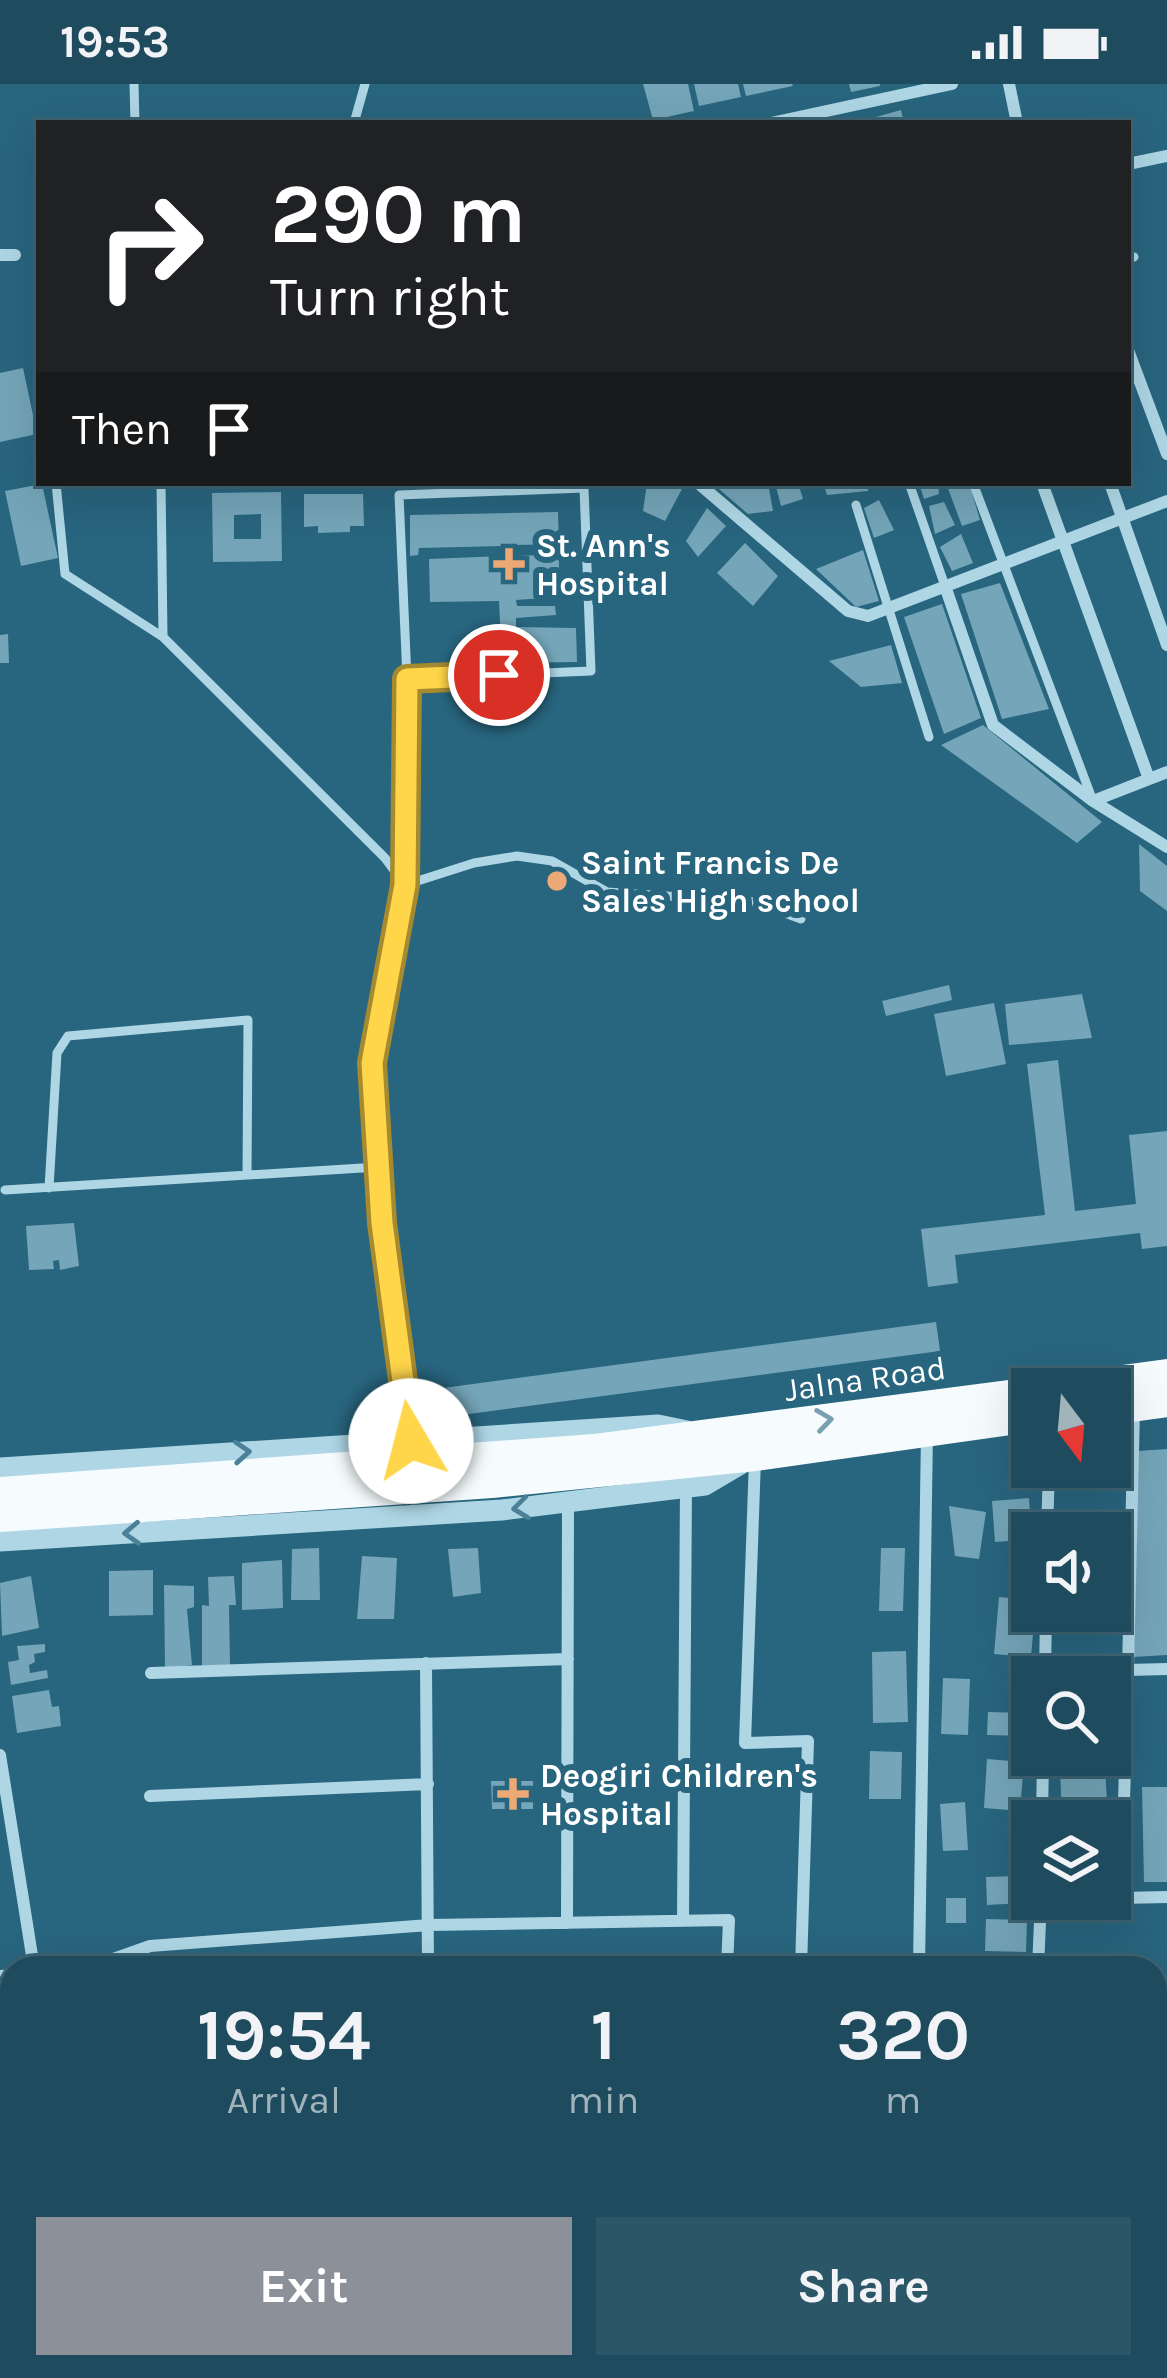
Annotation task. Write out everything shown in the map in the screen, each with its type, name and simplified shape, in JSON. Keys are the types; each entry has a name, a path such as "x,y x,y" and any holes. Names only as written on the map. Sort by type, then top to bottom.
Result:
{"highway":[{"path":"1131,1379 1167,1374"},
{"name":"Jalna Road","path":"697,1462 1011,1396"},
{"path":"1131,1408 1167,1402"},
{"name":"Jalna Road","path":"697,1462 1011,1420"},
{"path":"0,1492 655,1442 697,1462"},
{"path":"0,1516 373,1492 697,1462"}],"street":[{"path":"783,120 912,88 952,84"},
{"path":"1009,84 1016,120"},
{"path":"1131,163 1167,156"},
{"path":"1131,358 1167,454"},
{"path":"702,486 848,611 868,616 1167,501"},
{"path":"1043,486 1149,779"},
{"path":"1111,486 1167,645"},
{"path":"946,586 993,725 1093,801 1167,847"},
{"path":"1093,801 1167,772"},
{"path":"405,885 372,1063 382,1223 411,1441"},
{"path":"0,1468 658,1425 697,1462 683,1921"},
{"path":"919,1956 927,1431"},
{"path":"755,1456 746,1743 808,1741 801,1956"},
{"path":"0,1541 502,1510 568,1502 697,1462"},
{"path":"1124,1488 1128,1656"},
{"path":"568,1502 568,1923"},
{"path":"151,1673 568,1659"},
{"path":"426,1664 428,1956"},
{"path":"1131,1670 1167,1669"},
{"path":"0,1755 7,1848 31,1956"},
{"path":"1125,1776 1121,1898 1167,1898"},
{"path":"150,1796 428,1784"},
{"path":"122,1956 150,1946 429,1925 729,1920 728,1956"},
{"path":"1039,1956 1040,1920"}],"lane":[{"path":"134,84 134,120"},
{"path":"355,120 364,84"},
{"path":"56,486 65,574 163,637 385,858 405,885"},
{"path":"160,486 163,637"},
{"path":"910,486 946,586"},
{"path":"974,486 1093,801"},
{"path":"405,885 407,679 399,495 584,488 590,671 407,679"},
{"path":"856,505 929,737"},
{"path":"405,885 474,863 517,856 552,861 607,892 755,902 801,919"},
{"path":"49,1188 56,1053 68,1036 248,1020 247,1175"},
{"path":"4,1190 378,1167"}],"building":[{"path":"643,84 688,84 694,111 653,120"},
{"path":"694,84 738,84 741,97 699,106"},
{"path":"743,84 792,84 793,86 746,96"},
{"path":"849,84 880,84 880,86 851,92"},
{"path":"901,110 903,120 865,120"},
{"path":"23,368 36,434 0,442 0,373"},
{"path":"42,486 58,558 21,566 5,491"},
{"path":"647,486 683,487 665,521 643,511"},
{"path":"715,486 769,486 773,511 748,514"},
{"path":"776,486 799,486 803,499 781,506"},
{"path":"824,486 869,486 868,491 827,495"},
{"path":"920,486 938,486 939,494 924,499"},
{"path":"947,486 970,486 980,520 962,526"},
{"path":"281,492 282,561 213,562 212,493","holes":["261,514 261,539 234,539 234,515"]},
{"path":"304,494 363,494 364,526 350,526 350,532 318,533 318,526 304,527"},
{"path":"879,500 894,530 874,538 864,508"},
{"path":"944,502 955,525 935,534 929,506"},
{"path":"707,508 726,526 698,557 686,541"},
{"path":"558,512 559,544 517,545 517,556 559,554 559,597 516,600 517,606 555,606 556,615 516,618 516,627 576,628 577,662 502,663 499,601 430,602 429,559 503,556 503,546 419,548 418,555 410,556 410,515"},
{"path":"961,534 973,563 952,571 940,547"},
{"path":"745,543 778,576 753,606 717,573"},
{"path":"863,550 879,601 856,607 816,569"},
{"path":"1000,583 1049,709 1002,719 961,594"},
{"path":"942,604 981,718 944,734 904,617"},
{"path":"8,634 9,663 0,663 0,635"},
{"path":"891,645 902,683 861,687 829,661"},
{"path":"983,725 1102,822 1077,843 941,745"},
{"path":"1139,844 1167,866 1167,911 1140,891"},
{"path":"949,985 952,1000 886,1016 882,1001"},
{"path":"1082,994 1092,1038 1009,1045 1005,1004"},
{"path":"994,1003 1006,1064 946,1076 934,1014"},
{"path":"1058,1060 1075,1211 1136,1204 1129,1135 1167,1131 1167,1246 1142,1249 1140,1233 955,1255 958,1283 928,1287 921,1229 1045,1215 1027,1064"},
{"path":"74,1223 79,1266 60,1270 59,1260 53,1261 54,1269 29,1270 26,1226"},
{"path":"936,1322 940,1351 446,1417 443,1388"},
{"path":"1167,1449 1167,1655 1133,1657 1138,1451"},
{"path":"1029,1498 1030,1512 1011,1512 1011,1541 995,1542 992,1501"},
{"path":"949,1506 986,1512 979,1559 955,1556"},
{"path":"319,1548 320,1600 291,1600 292,1549"},
{"path":"478,1548 481,1593 453,1597 448,1549"},
{"path":"881,1548 905,1548 903,1611 879,1611"},
{"path":"362,1556 397,1558 394,1619 357,1619"},
{"path":"282,1560 283,1608 242,1610 242,1563"},
{"path":"153,1570 153,1615 109,1616 109,1571"},
{"path":"31,1576 39,1628 2,1636 0,1583"},
{"path":"234,1576 236,1605 229,1605 230,1665 202,1666 202,1605 209,1606 208,1577"},
{"path":"164,1585 194,1586 194,1607 187,1609 192,1665 165,1669"},
{"path":"999,1597 1011,1598 1011,1632 1033,1632 1031,1656 994,1654"},
{"path":"45,1644 45,1652 34,1654 35,1662 29,1665 30,1673 47,1670 48,1678 11,1685 8,1662 19,1660 17,1646"},
{"path":"906,1651 908,1722 873,1723 872,1652"},
{"path":"943,1678 970,1679 968,1735 941,1734"},
{"path":"49,1690 52,1707 59,1706 61,1726 17,1733 12,1696"},
{"path":"988,1712 1011,1713 1011,1736 987,1735"},
{"path":"870,1751 902,1752 901,1799 869,1799"},
{"path":"987,1759 1011,1761 1011,1776 1023,1776 1021,1800 1011,1800 1011,1810 984,1808"},
{"path":"1060,1776 1106,1776 1107,1800 1061,1800"},
{"path":"491,1781 533,1781 533,1809 492,1809"},
{"path":"1142,1787 1167,1787 1167,1882 1144,1882"},
{"path":"965,1802 968,1850 943,1851 940,1804"},
{"path":"1011,1876 1011,1904 987,1905 986,1877"},
{"path":"946,1898 966,1898 966,1923 946,1923"},
{"path":"986,1919 1027,1920 1026,1952 985,1951"}],"place":[{"name":"St. Ann's Hospital","path":"509,564"},
{"name":"Saint Francis De Sales High school","path":"557,881"},
{"name":"Deogiri Children's Hospital","path":"513,1794"}],"route":[{"path":"411,1441 382,1223 372,1063 405,885 407,679 499,675"}]}
